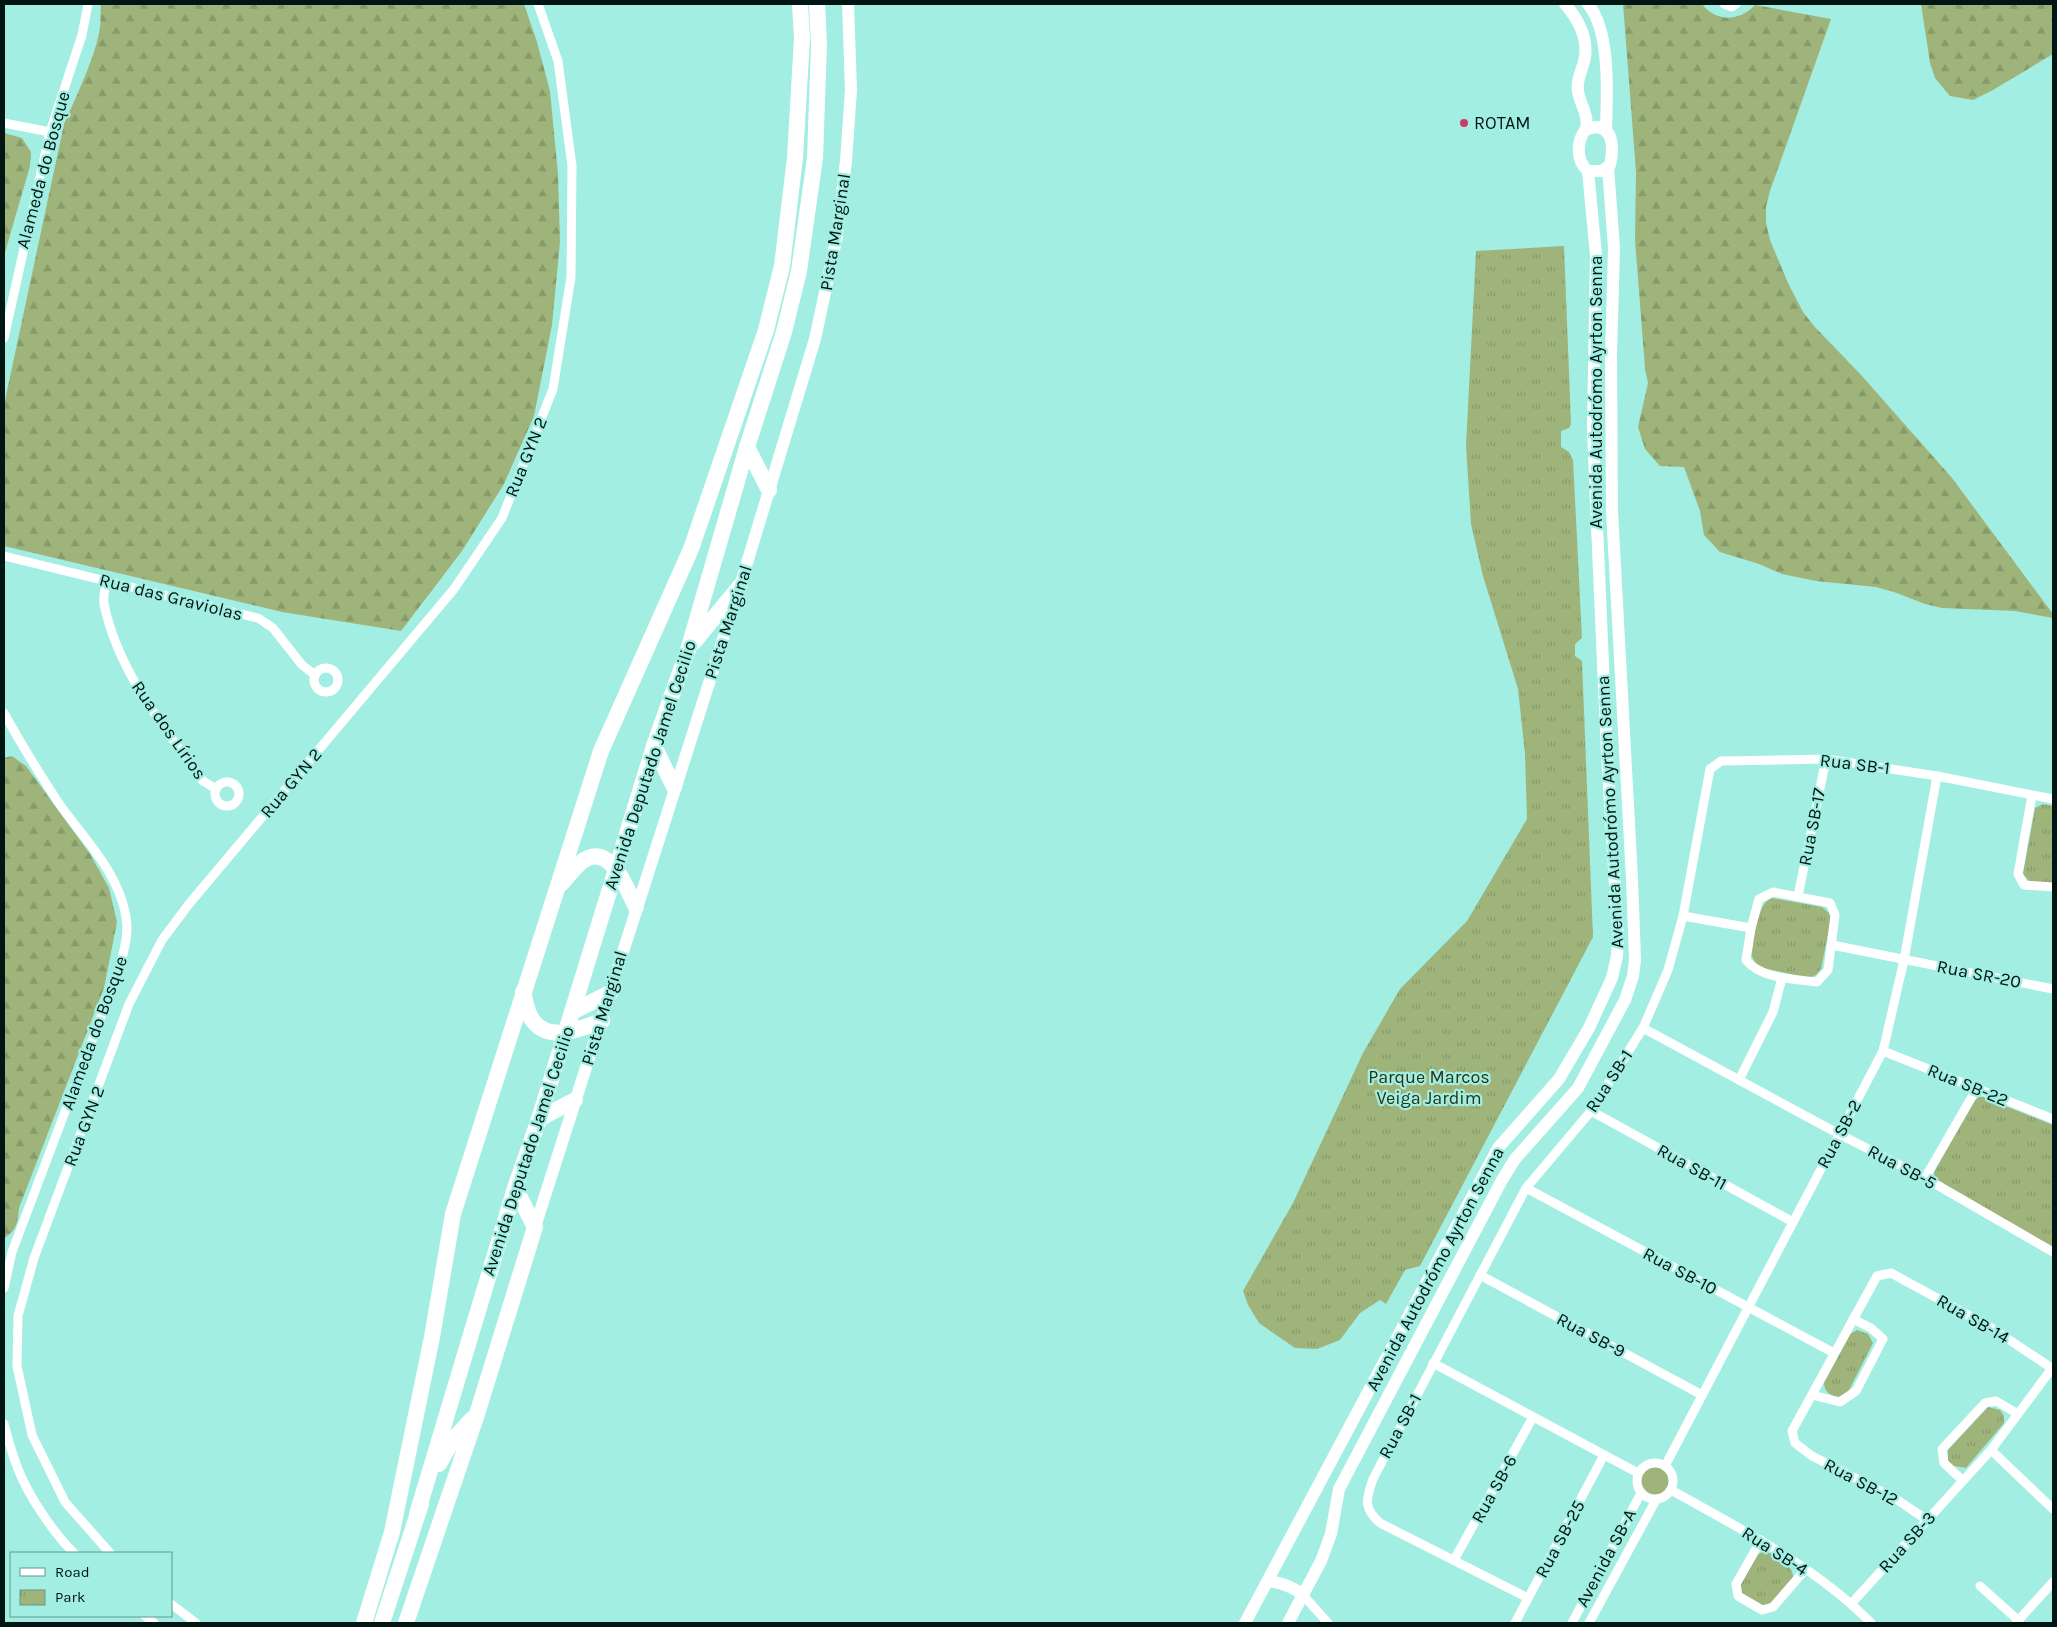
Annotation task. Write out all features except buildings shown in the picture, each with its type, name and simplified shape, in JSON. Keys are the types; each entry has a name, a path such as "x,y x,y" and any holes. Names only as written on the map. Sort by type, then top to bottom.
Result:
{"highway":[{"path":"364,1623 392,1532 432,1337 453,1214 601,750 691,549 766,330 782,266 795,158 802,38 800,4"},
{"name":"Avenida Deputado Jamel Cecilio","path":"417,1514 515,1188 539,1119 654,746 689,647 747,447 784,332 799,271 814,158 819,44 817,4"},
{"path":"747,447 768,490"},
{"path":"689,647 740,586"},
{"path":"654,746 674,787"},
{"path":"557,890 578,865 586,859 593,857 604,858 616,868 636,907"},
{"path":"523,992 534,1023 551,1031 566,1033 602,1021"},
{"path":"572,1012 610,992"},
{"path":"539,1119 575,1100"},
{"path":"406,1623 477,1414 535,1227 515,1188"},
{"path":"382,1623 417,1514 443,1456 452,1441 477,1414"}],"street":[{"name":"Alameda do Bosque","path":"4,338 8,294 50,132 82,35 88,4"},
{"name":"Rua GYN 2","path":"109,1552 66,1502 32,1435 17,1366 18,1316 34,1258 130,1004 162,940 189,904 454,589 502,518 553,389 571,277 572,166 558,61 538,4"},
{"name":"Pista Marginal","path":"535,1227 602,1021 674,787 740,586 814,339 837,236 846,161 851,90 848,4"},
{"name":"Avenida Autodrómo Ayrton Senna","path":"1245,1623 1498,1148 1559,1080 1601,1004 1612,978 1617,949 1593,425 1596,255 1588,171 1581,162 1579,149 1580,136 1586,128 1588,120 1578,93 1577,82 1585,56 1584,37 1577,17 1565,4"},
{"name":"Avenida Autodrómo Ayrton Senna","path":"1288,1623 1321,1561 1331,1534 1339,1489 1502,1180 1515,1159 1578,1088 1625,1000 1634,976 1635,960 1612,510 1611,356 1614,248 1608,168 1612,144 1606,130 1608,89 1602,29 1594,10 1588,4"},
{"path":"1724,4 1732,7 1736,4"},
{"path":"4,123 50,132"},
{"path":"1586,128 1597,127 1606,130"},
{"path":"1588,171 1602,171 1608,168"},
{"name":"Rua das Graviolas","path":"4,556 258,618 273,628 302,665 315,675"},
{"name":"Rua dos Lírios","path":"106,581 104,602 128,670 146,702 203,781 216,789"},
{"name":"Alameda do Bosque","path":"4,714 26,754 59,803 99,856 117,886 126,916 127,939 120,966 8,1252 4,1288"},
{"path":"1607,755 1625,756"},
{"name":"Rua SB-1","path":"1528,1598 1380,1523 1369,1513 1367,1498 1373,1479 1526,1188 1591,1111 1643,1028 1668,970 1683,916 1710,769 1721,761 1826,759 1937,776 2053,799"},
{"name":"Rua SB-17","path":"1798,896 1826,759"},
{"name":"Rua SB-2","path":"1665,1466 1884,1051 1904,960 1937,776"},
{"path":"2032,795 2018,874 2024,884 2053,887"},
{"path":"1773,892 1798,896 1830,903 1835,915 1828,970 1817,982 1782,978 1752,968 1746,960 1751,928 1759,899 1773,892"},
{"path":"1683,916 1751,928"},
{"name":"Rua SR-20","path":"1832,945 2053,989"},
{"path":"1739,1080 1773,1012 1782,978"},
{"name":"Rua SB-5","path":"1643,1028 1839,1134 1925,1178 2053,1252"},
{"name":"Rua SB-22","path":"1884,1051 2053,1119"},
{"path":"1925,1178 1977,1088"},
{"name":"Rua SB-11","path":"1591,1111 1793,1222"},
{"name":"Rua SB-10","path":"1526,1188 1834,1353"},
{"name":"Rua SB-14","path":"1853,1319 1877,1276 1892,1273 1990,1327 2053,1368"},
{"name":"Rua SB-9","path":"1480,1275 1702,1395"},
{"path":"1853,1319 1871,1328 1883,1339 1856,1391 1840,1402 1812,1394 1834,1353 1853,1319"},
{"path":"1433,1363 1638,1473"},
{"name":"Rua SB-3","path":"1852,1604 1991,1450 2053,1368"},
{"name":"Rua SB-12","path":"1812,1394 1792,1431 1795,1443 1812,1456 1896,1499 1927,1520"},
{"path":"1962,1481 1944,1464 1942,1449 1985,1403 1996,1401 2018,1414"},
{"name":"Rua SB-6","path":"1454,1560 1533,1417"},
{"path":"4,1424 18,1470 42,1513 66,1546 73,1552"},
{"path":"1991,1450 2053,1509"},
{"name":"Rua SB-25","path":"1515,1623 1604,1455"},
{"path":"1647,1464 1665,1466 1673,1479 1672,1490 1668,1495 1656,1500 1645,1497 1636,1483 1638,1473 1647,1464"},
{"name":"Rua SB-4","path":"1672,1490 1761,1540 1852,1604 1871,1623"},
{"name":"Avenida SB-A","path":"1573,1620 1641,1493"},
{"name":"Avenida SB-A","path":"1588,1623 1656,1500"},
{"path":"1761,1540 1736,1584 1738,1596 1762,1610 1773,1607 1805,1570"},
{"path":"1269,1581 1282,1583 1302,1594 1328,1623"},
{"path":"1980,1586 2018,1622 2053,1582"},
{"path":"172,1605 196,1623"},
{"path":"1573,1620 1588,1623"}],"green space":[{"path":"101,4 524,4 537,42 550,91 558,174 560,242 552,325 534,416 504,484 462,551 401,631 282,612 4,546 4,405 64,124 94,51 100,27"},
{"path":"1623,4 1702,4 1714,14 1728,18 1742,15 1755,5 1831,19 1770,191 1766,207 1766,223 1770,240 1788,283 1803,312 1952,478 2053,614 2053,618 2015,611 1942,608 1876,587 1816,581 1782,574 1759,564 1720,552 1704,535 1700,511 1684,467 1660,466 1645,449 1638,427 1648,383 1645,368 1635,240 1636,172"},
{"path":"1921,4 2053,4 2053,54 1973,100 1950,96 1935,78 1930,63"},
{"path":"4,133 22,138 31,152 30,166 4,256"},
{"name":"Parque Marcos Veiga Jardim","path":"1564,246 1571,424 1569,428 1561,431 1561,447 1569,452 1573,460 1582,638 1575,644 1575,656 1582,661 1593,937 1420,1266 1405,1270 1386,1304 1380,1300 1360,1313 1340,1340 1317,1349 1295,1348 1259,1323 1248,1305 1243,1291 1293,1203 1363,1053 1400,989 1467,921 1527,819 1525,754 1518,689 1483,576 1471,524 1466,446 1476,251"},
{"path":"12,756 26,766 90,854 109,888 117,922 104,988 19,1208 16,1225 12,1232 4,1238 4,758"},
{"path":"2043,804 2053,806 2053,882 2049,884 2030,882 2023,874 2035,808"},
{"path":"1772,898 1822,907 1829,913 1831,920 1821,969 1816,975 1809,978 1758,967 1751,955 1759,915 1766,902"},
{"path":"1979,1097 2053,1125 2053,1249 1935,1180 1934,1172 1974,1101"},
{"path":"1857,1330 1868,1334 1873,1343 1848,1392 1838,1397 1828,1393 1824,1383 1850,1334"},
{"path":"1988,1407 2000,1410 2004,1416 2004,1423 1966,1468 1954,1466 1948,1461 1948,1450"},
{"path":"1655,1467 1665,1471 1669,1481 1665,1491 1655,1495 1645,1491 1641,1481 1645,1471"},
{"path":"1762,1552 1772,1554 1787,1564 1793,1578 1771,1603 1764,1607 1742,1596 1740,1586 1757,1555"}],"place":[{"name":"ROTAM","path":"1464,123"}]}
